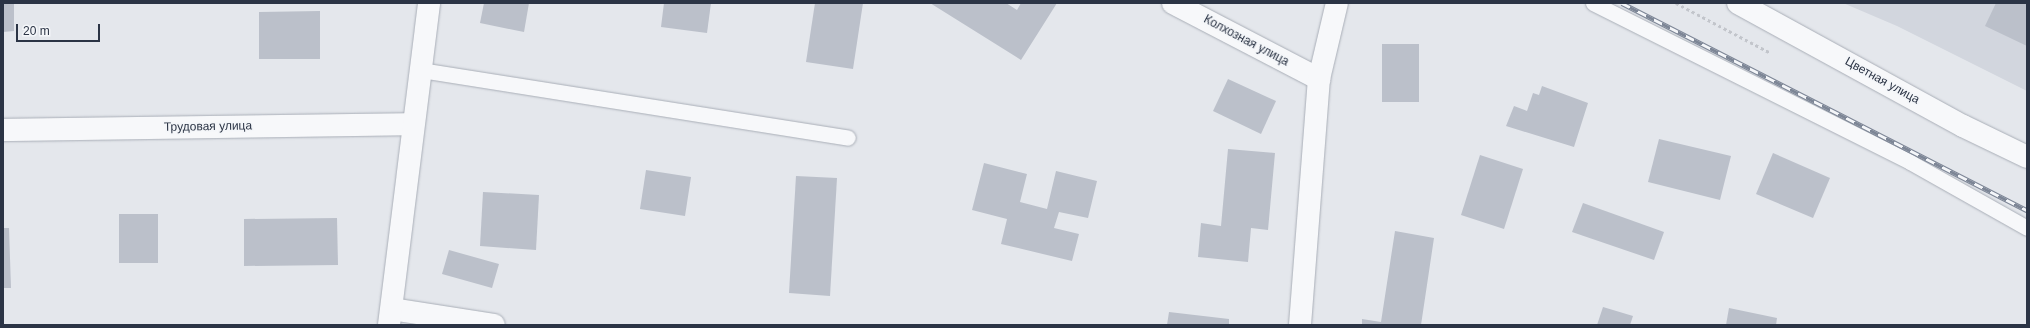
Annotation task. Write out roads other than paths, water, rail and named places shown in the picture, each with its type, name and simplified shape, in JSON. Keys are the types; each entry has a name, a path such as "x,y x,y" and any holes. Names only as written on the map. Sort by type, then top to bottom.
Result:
{"street":[{"path":"429,3 413,124 391,317 494,325"},
{"name":"Колхозная улица","path":"1173,3 1319,79"},
{"path":"1300,325 1319,79 1337,3"},
{"name":"Цветная улица","path":"1738,3 1964,126 2027,157"},
{"name":"Трудовая улица","path":"3,130 413,124"}],"lane":[{"path":"1593,3 1910,162 2027,228"},
{"path":"421,70 848,138"}],"railway":[{"path":"1622,3 2027,210"}]}
